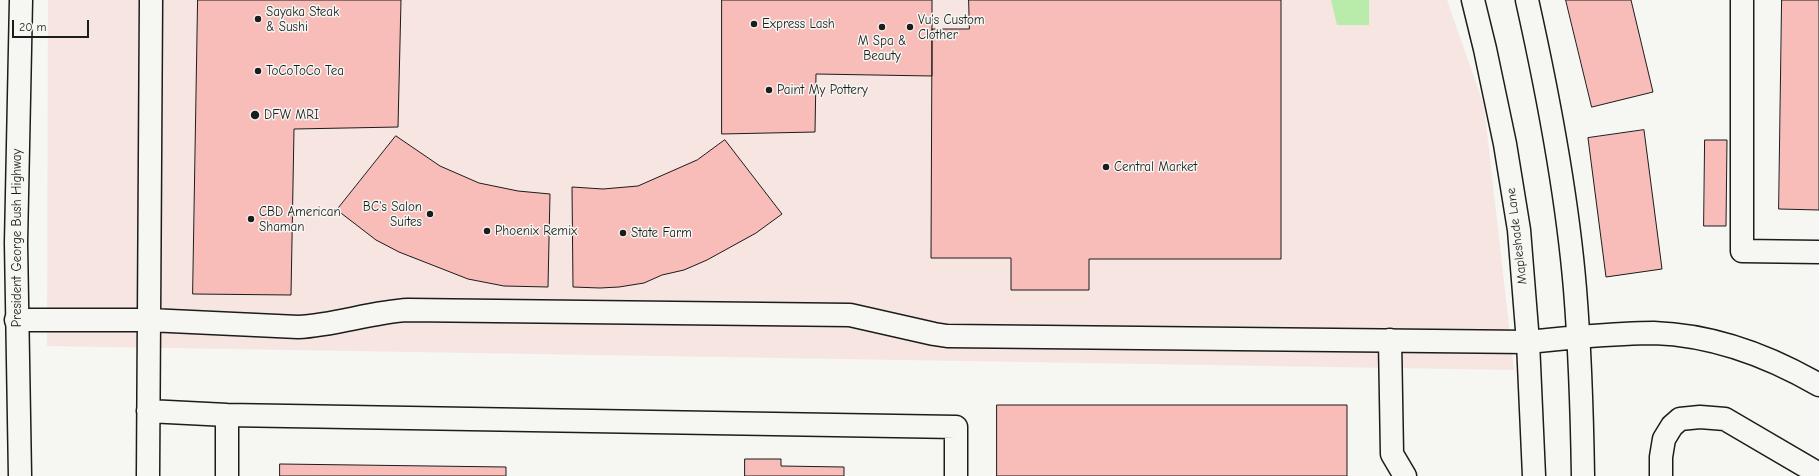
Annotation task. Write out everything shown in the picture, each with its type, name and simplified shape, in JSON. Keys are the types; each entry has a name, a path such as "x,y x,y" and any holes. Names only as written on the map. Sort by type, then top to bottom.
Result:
{"main road":[{"name":"President George Bush Highway","path":"20,476 16,320 17,148 21,0"},
{"path":"148,476 151,0"},
{"name":"Mapleshade Lane","path":"1473,0 1485,49 1503,137 1519,230 1528,342 1534,476"},
{"path":"1527,0 1550,110 1568,224 1578,338 1583,476"},
{"path":"1742,0 1742,251 1819,252"},
{"path":"16,320 149,320 298,327 322,326 392,311 408,310 850,315 948,336 1528,342 1616,334 1656,333 1692,337 1729,345 1768,359 1819,385"},
{"path":"1390,340 1392,454 1405,476"},
{"path":"148,411 227,415 956,427 956,476"},
{"path":"227,415 227,476"},
{"path":"1661,476 1661,457 1664,439 1672,426 1680,418 1700,417 1725,419 1819,474"}],"shaded area":[{"path":"48,0 1447,0 1484,106 1514,370 47,346"}],"green space":[{"path":"1331,0 1369,0 1369,25 1337,25"}],"building":[{"path":"198,0 401,0 398,127 294,129 291,295 193,294"},
{"path":"722,0 932,0 932,76 816,74 815,132 722,134"},
{"name":"Central Market","path":"969,0 1281,0 1281,259 1089,259 1089,290 1011,290 1011,258 931,258 932,29 969,29"},
{"path":"1566,0 1631,0 1653,92 1592,107"},
{"path":"1782,0 1819,0 1819,210 1779,209"},
{"path":"1644,130 1662,269 1606,277 1588,138"},
{"path":"396,136 440,166 479,183 518,191 550,194 548,287 504,286 468,279 399,252 376,240 337,210"},
{"path":"725,140 782,214 756,233 707,260 684,270 662,275 644,283 619,287 573,287 572,187 603,189 638,186 697,160"},
{"path":"1705,140 1727,140 1726,226 1704,226"},
{"path":"997,405 1347,405 1347,476 997,476"},
{"path":"745,459 781,459 781,466 844,467 844,476 745,476"},
{"path":"280,464 506,467 506,476 280,476"}],"place":[{"name":"Sayaka Steak & Sushi","path":"258,19"},
{"name":"Express Lash","path":"754,24"},
{"name":"M Spa & Beauty","path":"882,27"},
{"name":"Vu's Custom Clother","path":"910,27"},
{"name":"ToCoToCo Tea","path":"258,71"},
{"name":"Paint My Pottery","path":"769,90"},
{"name":"DFW MRI","path":"255,115"},
{"name":"Central Market","path":"1106,167"},
{"name":"BC's Salon Suites","path":"430,214"},
{"name":"CBD American Shaman","path":"251,219"},
{"name":"Phoenix Remix","path":"487,231"},
{"name":"State Farm","path":"623,233"}]}
